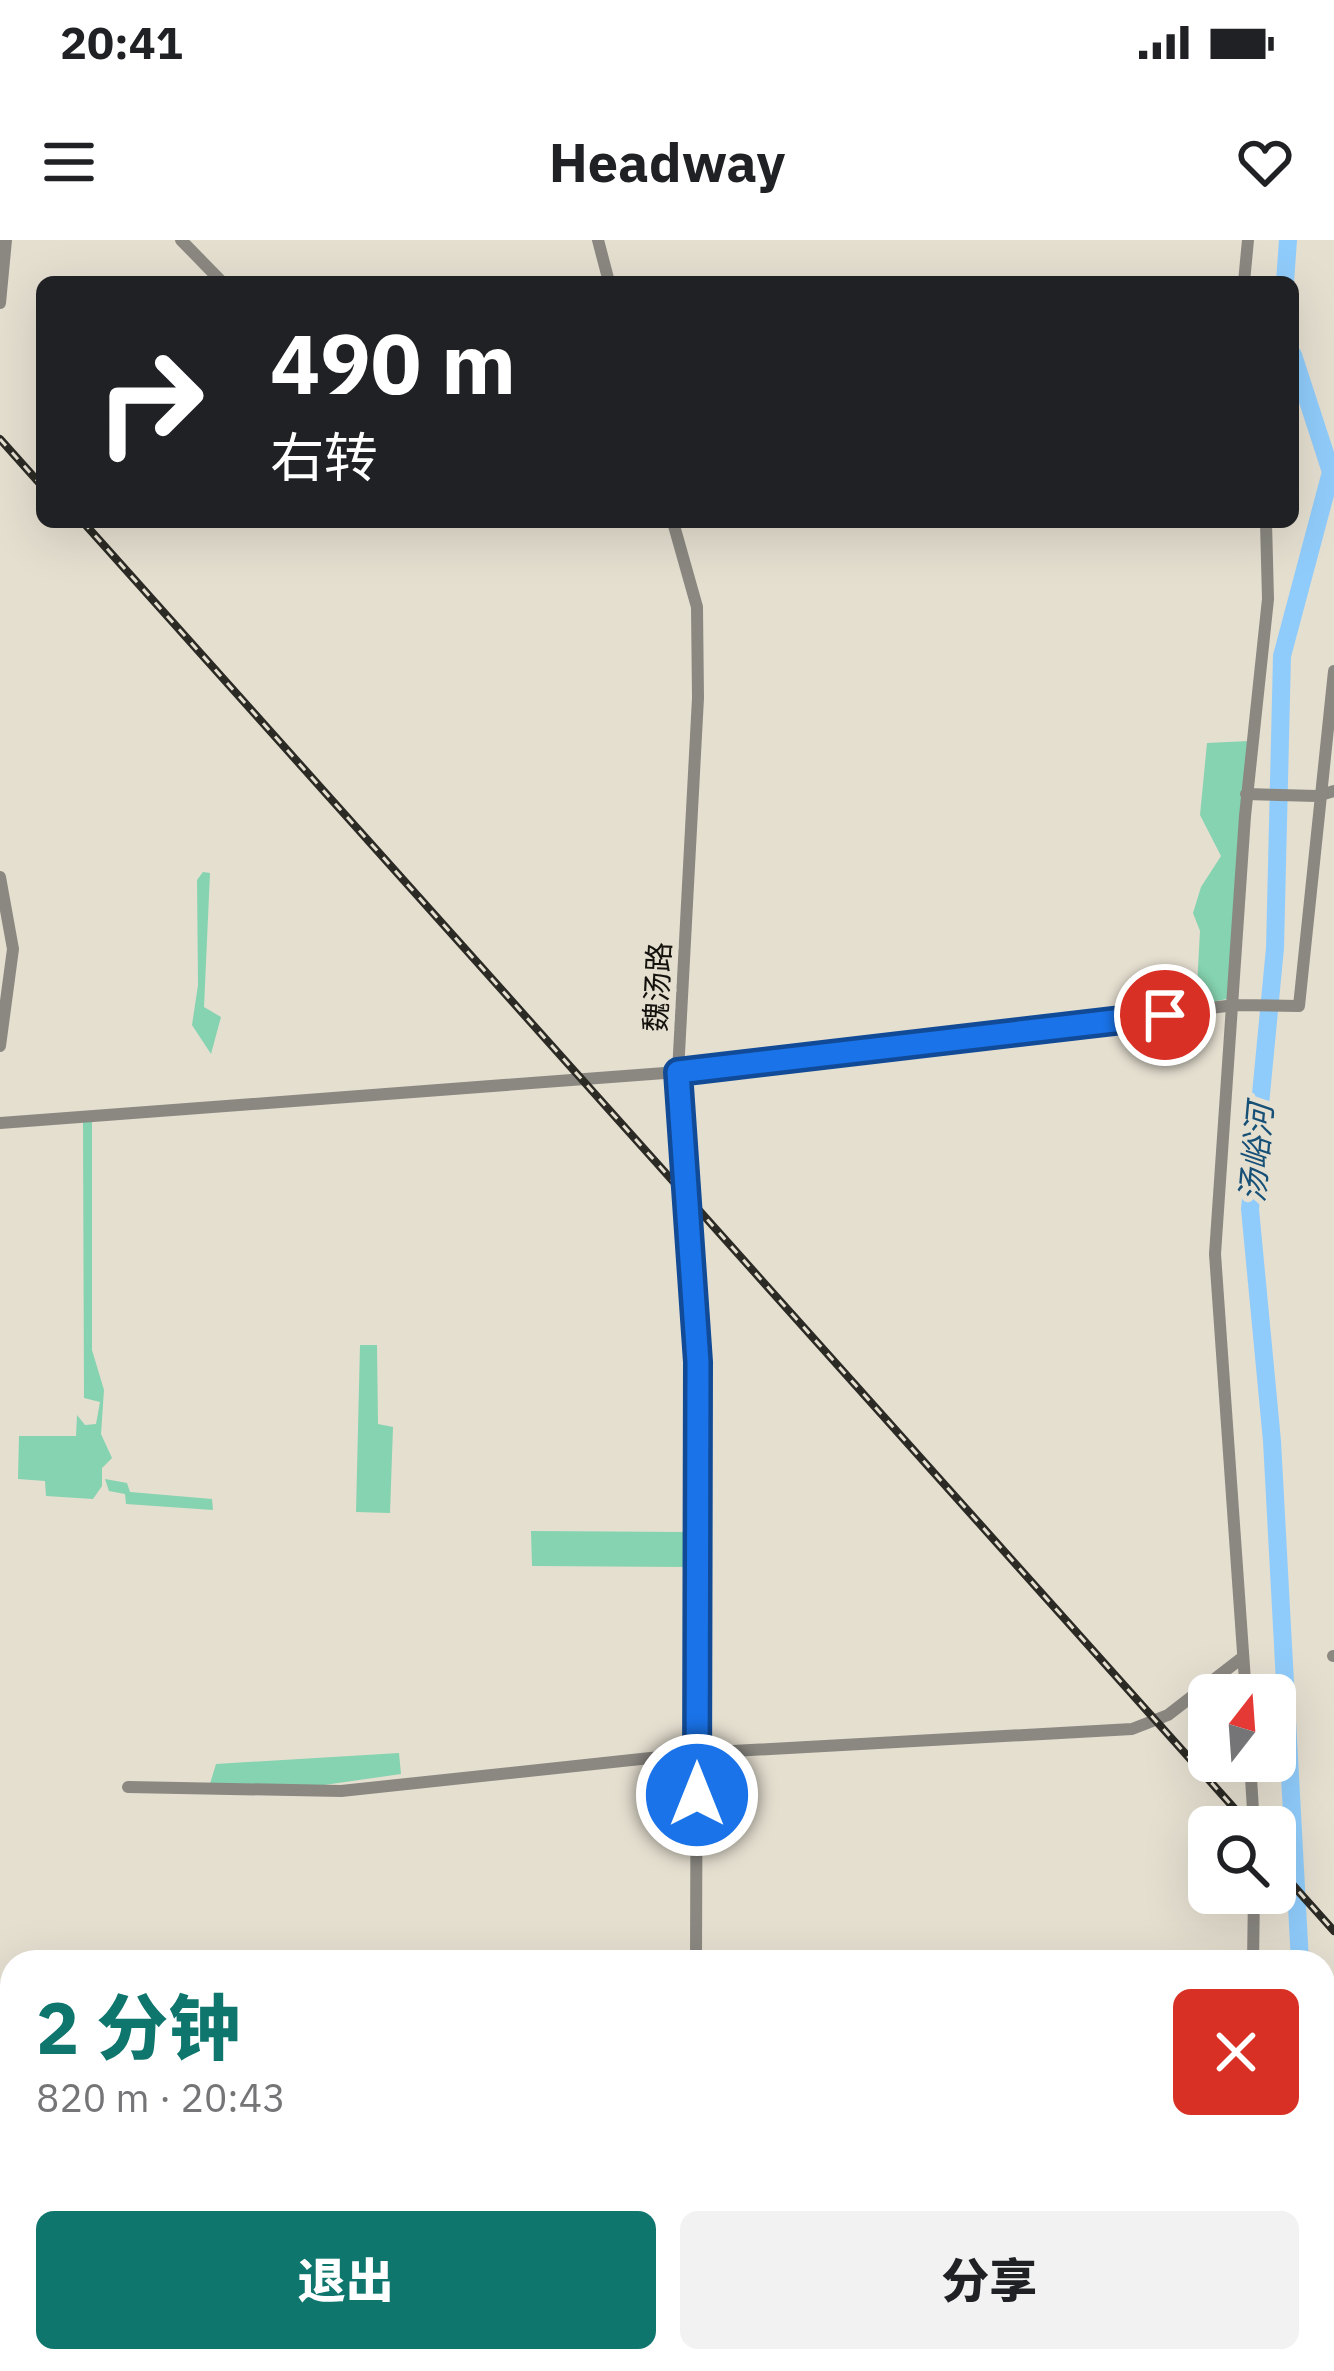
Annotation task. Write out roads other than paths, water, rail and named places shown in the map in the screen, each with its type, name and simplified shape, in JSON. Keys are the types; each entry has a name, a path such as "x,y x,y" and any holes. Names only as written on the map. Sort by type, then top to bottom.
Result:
{"street":[{"path":"0,303 6,240"},
{"path":"182,240 216,276"},
{"path":"598,240 607,276"},
{"path":"1245,276 1248,240"},
{"name":"魏汤路","path":"675,528 697,607 698,698 678,1072 698,1362 696,1950"},
{"path":"1244,1674 1216,1254 1241,1005 1246,794 1268,599 1265,528"},
{"path":"0,1124 678,1072 1241,1005 1299,1006 1317,796 1334,671"},
{"path":"1246,794 1317,796 1334,791"},
{"path":"0,878 13,949 0,1046"},
{"path":"128,1787 340,1790 697,1754 1132,1729 1168,1715 1243,1657"},
{"path":"1252,1950 1253,1914"}],"waterway":[{"name":"汤峪河","path":"1285,276 1288,240"},
{"name":"汤峪河","path":"1299,373 1331,472 1282,656 1275,948 1250,1209 1272,1441 1299,1950"}],"railway":[{"path":"0,439 36,479"},
{"path":"88,528 1232,1806"},
{"path":"1296,1888 1334,1931"}]}
